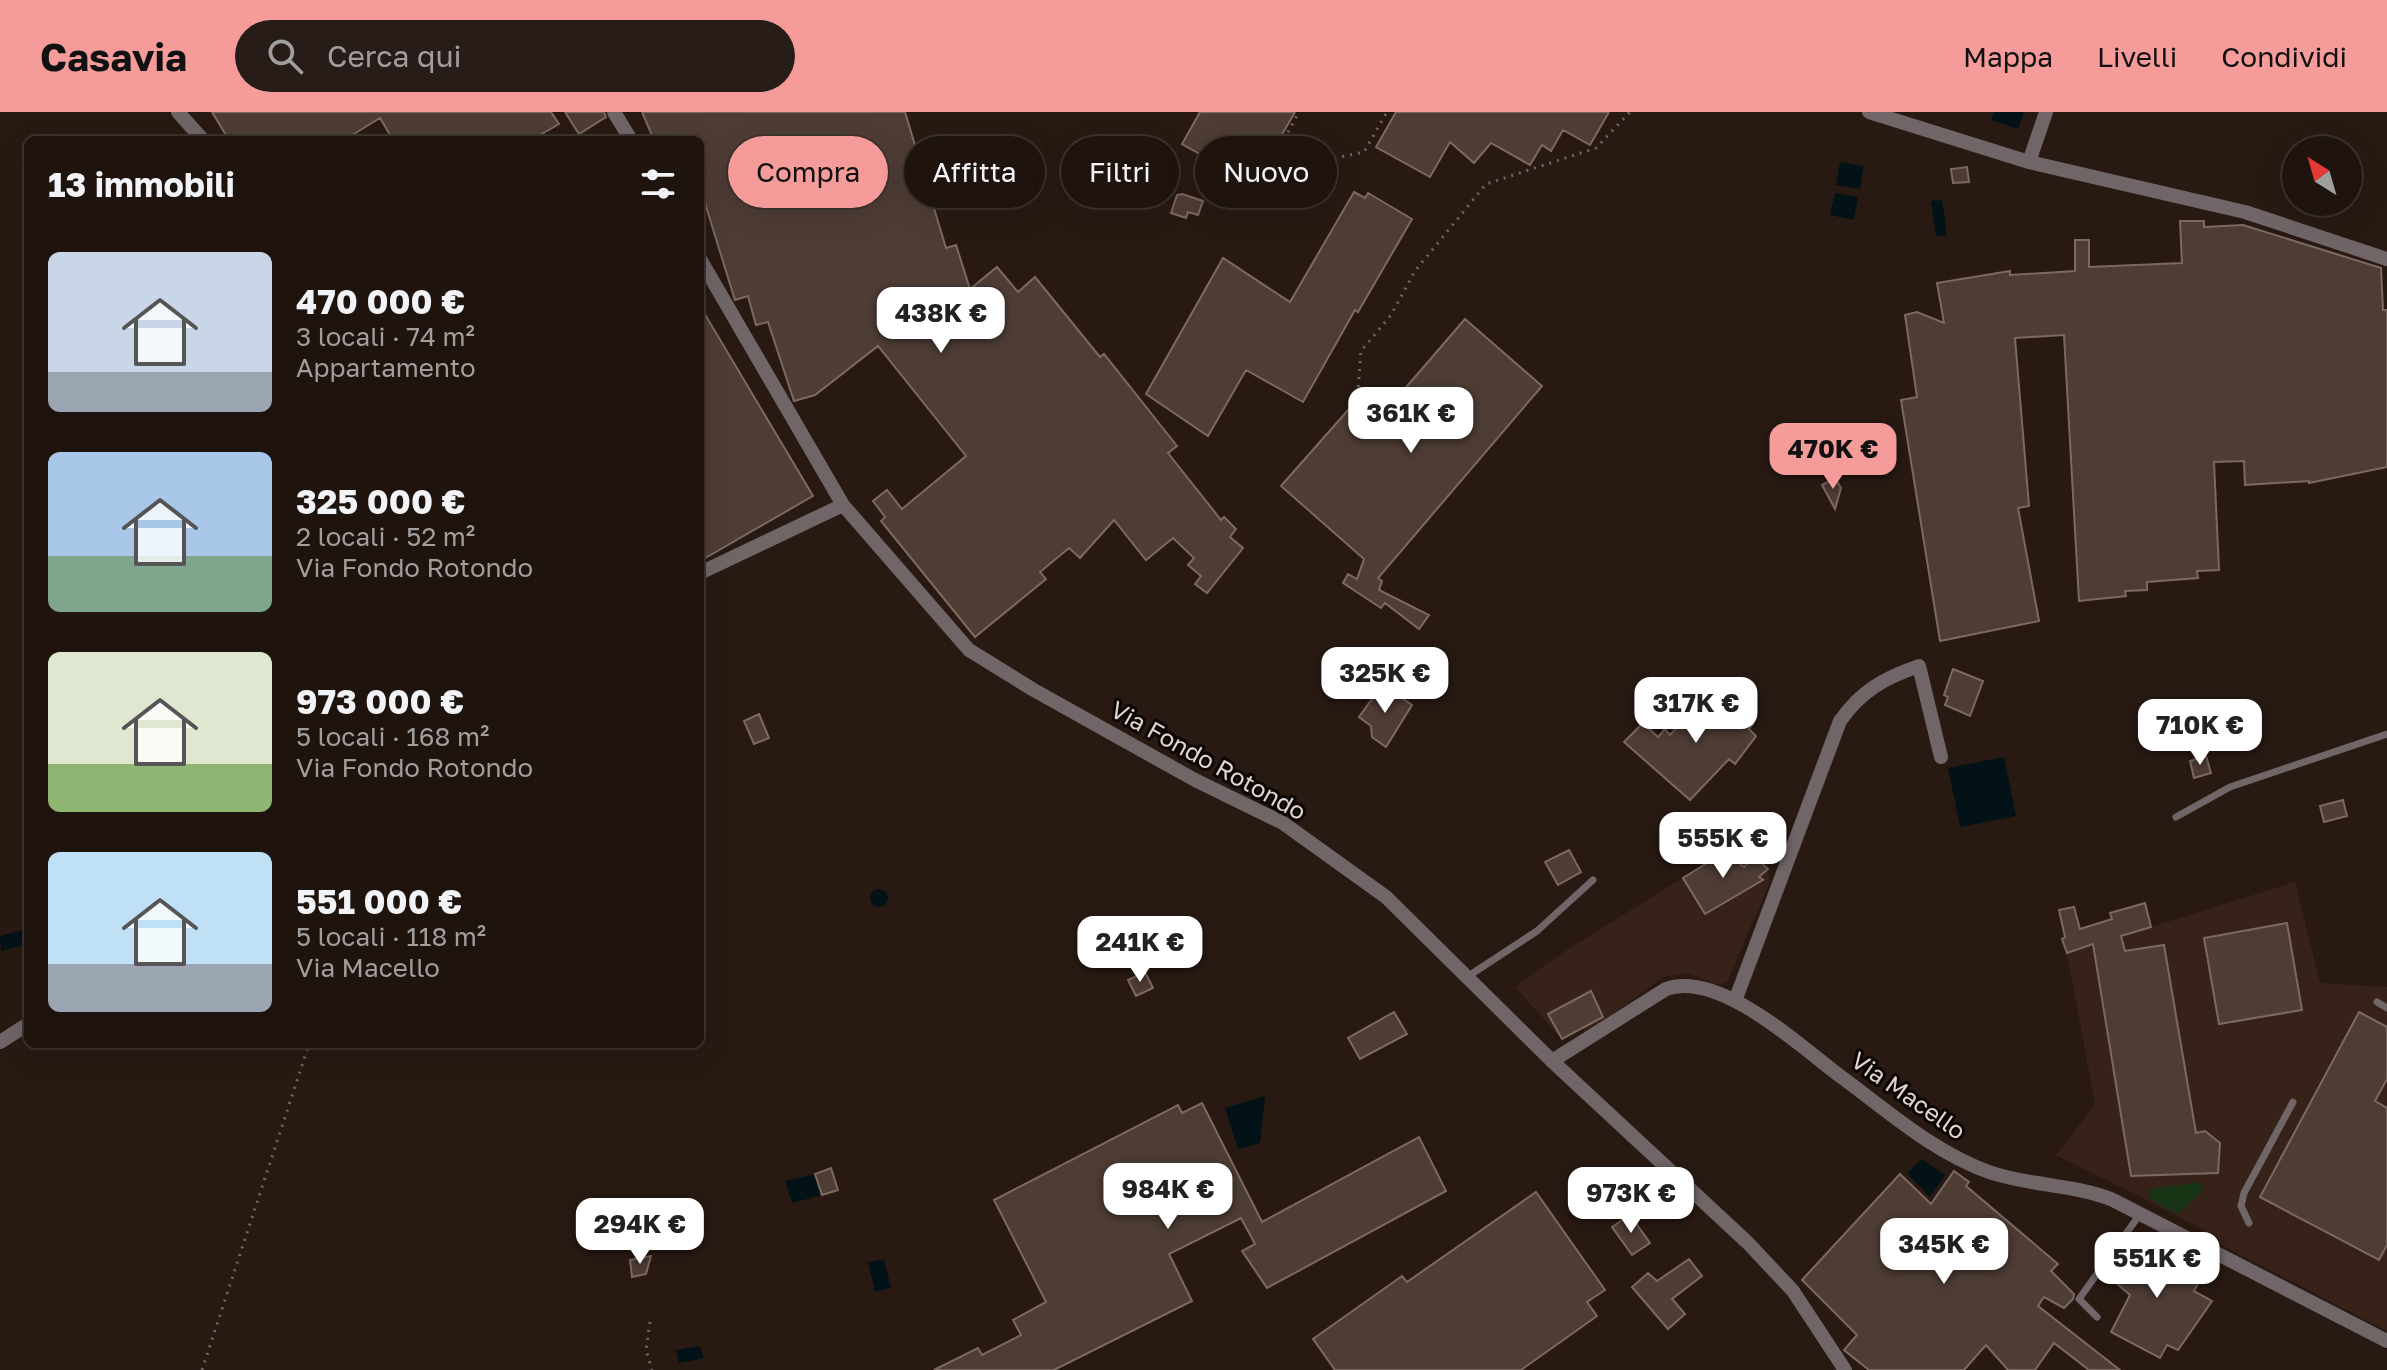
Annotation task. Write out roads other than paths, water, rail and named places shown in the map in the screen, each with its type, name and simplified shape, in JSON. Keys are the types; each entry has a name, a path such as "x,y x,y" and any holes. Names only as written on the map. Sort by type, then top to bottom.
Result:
{"street":[{"path":"178,112 199,136"},
{"path":"614,112 629,136"},
{"path":"1869,112 2029,162 2245,212 2387,259"},
{"path":"2029,162 2046,112"},
{"name":"Via Fondo Rotondo","path":"704,266 843,505 969,650 1182,772 1283,823 1386,897 1552,1061 1748,1243 1793,1291 1845,1370"},
{"path":"704,571 843,505"},
{"path":"1735,1001 1840,721 1854,702 1885,677 1919,666 1941,757"},
{"name":"Via Macello","path":"1552,1061 1672,987 1700,987 1735,1001 1946,1154 1991,1173 2085,1188 2387,1341"},
{"path":"0,1042 24,1027"}],"lane":[{"path":"2176,817 2230,787 2387,734"},
{"path":"1467,977 1537,931 1593,880"},
{"path":"2377,1002 2387,1008"},
{"path":"2249,1223 2241,1206 2244,1193 2293,1102"},
{"path":"2097,1317 2079,1299 2141,1214"}]}
